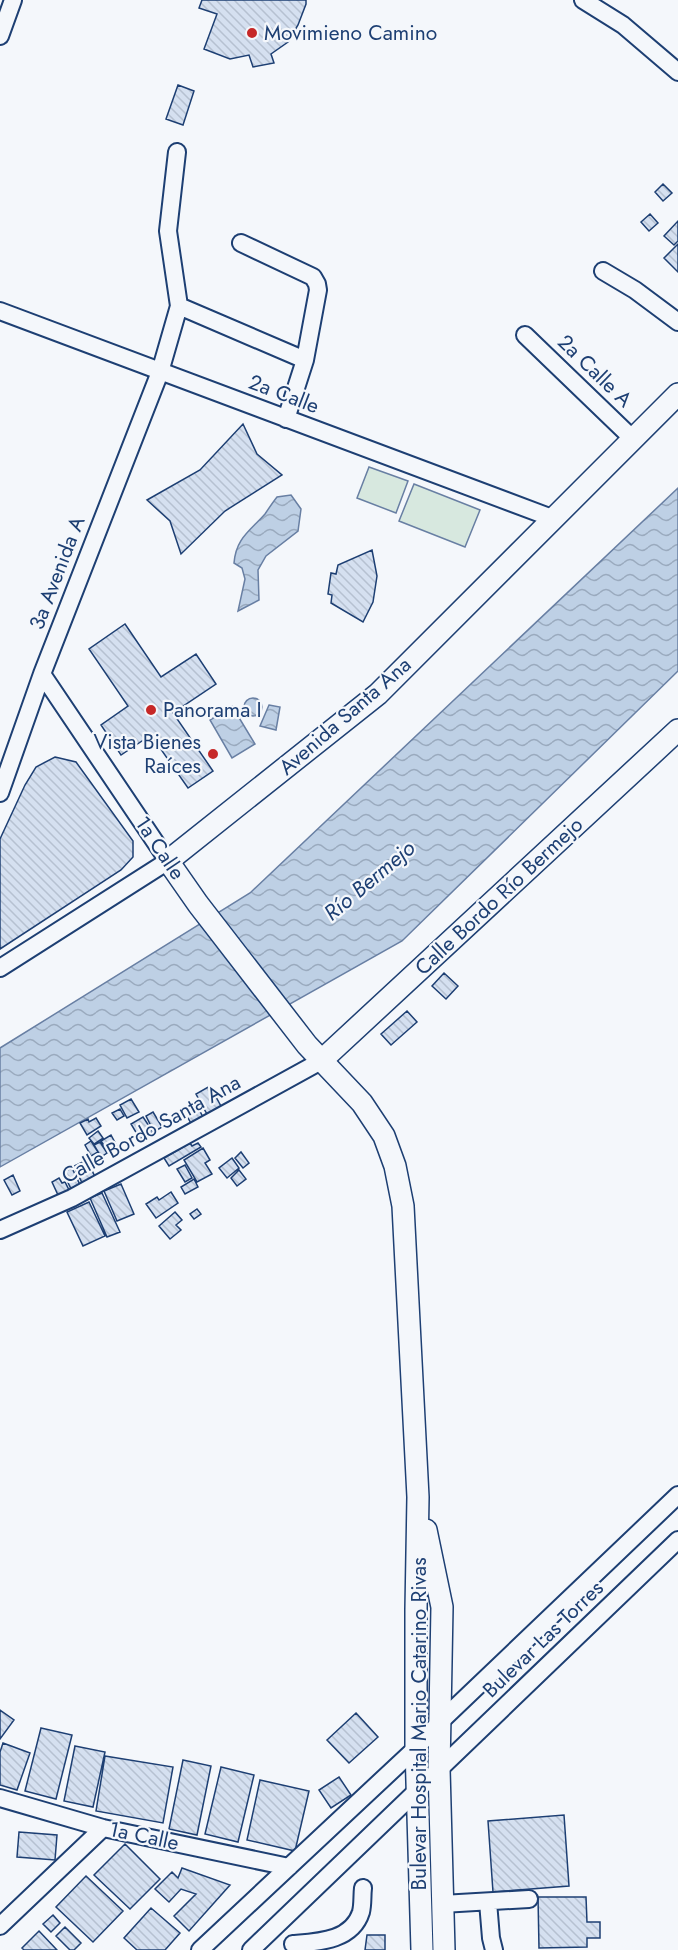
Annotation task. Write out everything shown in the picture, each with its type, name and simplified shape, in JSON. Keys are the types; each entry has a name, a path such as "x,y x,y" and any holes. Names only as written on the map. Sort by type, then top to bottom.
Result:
{"main road":[{"name":"Avenida Santa Ana","path":"168,861 378,694 678,394"},
{"name":"Calle Bordo Río Bermejo","path":"321,1061 678,730"},
{"name":"1a Calle","path":"168,861 198,904 286,1017"},
{"name":"Bulevar Hospital Mario Catarino Rivas","path":"286,1017 321,1061 362,1103 384,1136 395,1166 402,1206 418,1497 416,1748 422,1950"},
{"name":"Bulevar Hospital Mario Catarino Rivas","path":"418,1497 442,1607 439,1769 444,1950"}],"street":[{"path":"0,36 12,0"},
{"path":"584,0 623,25 678,72"},
{"path":"177,152 168,231 179,306 305,360"},
{"path":"241,243 313,277 317,284 305,360 286,419"},
{"path":"603,271 635,290 678,322"},
{"name":"3a Avenida A","path":"0,793 42,674 160,372 179,306"},
{"name":"2a Calle","path":"0,311 552,518"},
{"name":"2a Calle A","path":"525,335 633,440"},
{"name":"1a Calle","path":"42,674 168,861"},
{"name":"Avenida Santa Ana","path":"0,968 168,861"},
{"name":"Calle Bordo Santa Ana","path":"0,1230 72,1198 321,1061"},
{"name":"Bulevar Las Torres","path":"416,1748 440,1722 678,1495"},
{"name":"Bulevar Las Torres","path":"417,1790 678,1540"},
{"path":"200,1950 416,1748"},
{"path":"250,1950 417,1790"},
{"name":"1a Calle","path":"0,1798 103,1828 289,1867"},
{"path":"0,1926 103,1828"},
{"path":"274,1928 294,1947 344,1934 354,1925 361,1911 363,1888"},
{"path":"442,1904 529,1899"},
{"path":"488,1902 494,1950"}],"shaded area":[{"path":"369,467 408,481 396,513 357,498"},
{"path":"414,484 480,510 465,547 399,521"}],"water":[{"name":"Río Bermejo","path":"678,488 678,671 402,941 0,1167 0,1048 250,893"},
{"path":"291,495 301,509 298,531 266,556 258,570 259,600 238,611 245,579 242,568 234,563 238,547 245,535 277,497"},
{"path":"253,698 259,701 262,707 259,713 253,716 247,713 244,707 247,701"},
{"path":"269,705 280,707 276,730 260,726"},
{"path":"232,706 255,744 232,758 210,720"}],"building":[{"name":"Movimieno Camino","path":"202,0 306,0 306,4 288,42 271,54 274,63 253,67 249,55 230,59 204,49 217,14 199,8"},
{"path":"178,85 194,91 183,125 166,119"},
{"path":"663,184 672,193 663,201 655,192"},
{"path":"650,214 658,223 649,231 641,222"},
{"path":"678,221 678,241 674,245 664,236"},
{"path":"678,244 678,272 664,258"},
{"path":"243,424 257,454 282,475 225,511 181,554 170,521 147,500 200,470"},
{"path":"372,550 377,576 373,602 363,622 331,603 332,595 328,594 331,573 336,574 338,565"},
{"name":"Panorama I","path":"125,624 161,677 196,654 216,684 173,713 213,771 188,788 151,735 121,755 101,725 128,706 89,649"},
{"path":"55,757 76,762 133,841 133,857 121,870 0,949 0,839 36,767"},
{"path":"444,973 458,986 446,999 432,986"},
{"path":"407,1011 417,1022 391,1045 381,1034"},
{"path":"210,1086 222,1108 208,1116 196,1094"},
{"path":"131,1099 139,1112 127,1118 120,1105"},
{"path":"195,1102 204,1119 192,1125 183,1109"},
{"path":"120,1109 124,1116 117,1120 112,1113"},
{"path":"153,1112 162,1127 154,1132 146,1116"},
{"path":"143,1117 153,1132 140,1139 131,1124"},
{"path":"96,1118 101,1126 87,1135 80,1123"},
{"path":"98,1131 103,1138 94,1144 89,1138"},
{"path":"111,1135 118,1148 109,1153 101,1141"},
{"path":"91,1141 98,1152 91,1156 85,1145"},
{"path":"100,1142 107,1153 101,1157 94,1145"},
{"path":"190,1143 192,1146 198,1143 201,1147 169,1166 164,1158"},
{"path":"203,1148 210,1160 205,1163 212,1174 197,1182 184,1160"},
{"path":"241,1152 249,1163 243,1168 235,1158"},
{"path":"232,1158 239,1168 227,1178 219,1168"},
{"path":"87,1160 97,1181 84,1187 74,1166"},
{"path":"185,1165 192,1178 185,1182 177,1169"},
{"path":"72,1168 81,1187 72,1191 63,1172"},
{"path":"239,1170 246,1179 237,1186 231,1178"},
{"path":"13,1175 20,1191 12,1195 4,1180"},
{"path":"59,1178 62,1183 65,1182 69,1190 58,1195 52,1182"},
{"path":"194,1179 198,1187 185,1194 181,1187"},
{"path":"121,1184 134,1214 117,1221 104,1191"},
{"path":"171,1192 178,1203 156,1218 146,1204 157,1197 159,1200"},
{"path":"102,1193 120,1232 107,1237 90,1198"},
{"path":"89,1202 105,1236 83,1246 67,1212"},
{"path":"197,1209 201,1214 194,1219 190,1214"},
{"path":"175,1212 182,1220 176,1225 181,1230 170,1239 159,1226"},
{"path":"0,1710 14,1720 0,1739"},
{"path":"356,1713 378,1737 349,1763 327,1740"},
{"path":"41,1728 72,1735 56,1799 25,1791"},
{"path":"3,1743 30,1753 17,1790 0,1785 0,1752"},
{"path":"75,1746 105,1752 93,1807 64,1801"},
{"path":"105,1756 173,1767 163,1823 96,1811"},
{"path":"183,1760 211,1766 197,1835 169,1829"},
{"path":"221,1767 254,1775 238,1842 205,1834"},
{"path":"339,1777 351,1795 331,1808 319,1790"},
{"path":"260,1780 309,1791 295,1851 247,1840"},
{"path":"564,1815 569,1886 493,1892 488,1821"},
{"path":"19,1832 57,1835 55,1860 17,1857"},
{"path":"125,1844 160,1879 130,1909 94,1875"},
{"path":"182,1868 230,1885 189,1931 174,1916 196,1894 181,1889 169,1902 155,1889 172,1872 178,1878"},
{"path":"86,1876 123,1911 93,1942 56,1907"},
{"path":"538,1897 586,1897 587,1922 600,1922 600,1938 587,1938 587,1947 539,1948"},
{"path":"151,1908 180,1933 165,1950 137,1950 124,1938"},
{"path":"53,1915 60,1923 51,1932 43,1924"},
{"path":"65,1927 81,1943 74,1950 70,1950 56,1936"},
{"path":"39,1931 57,1950 24,1950 22,1948"},
{"path":"367,1935 385,1935 385,1950 365,1950"}],"place":[{"name":"Movimieno Camino","path":"252,33"},
{"name":"Panorama I","path":"151,710"},
{"name":"Vista Bienes Raíces","path":"213,754"}]}
